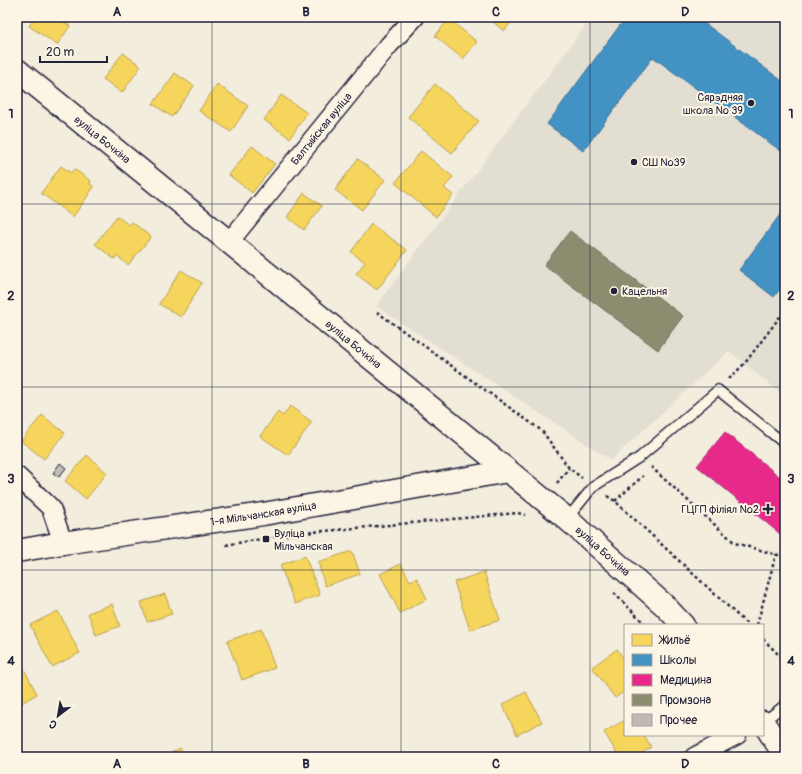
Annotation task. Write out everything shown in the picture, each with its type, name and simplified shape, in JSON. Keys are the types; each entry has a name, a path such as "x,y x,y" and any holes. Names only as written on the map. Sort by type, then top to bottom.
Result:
{"main road":[{"name":"вуліца Бочкіна","path":"17,70 567,519 664,605 682,624"},
{"name":"1-я Мільчанская вуліца","path":"17,551 263,514 508,471"},
{"path":"764,724 785,756"}],"street":[{"name":"Балтыйская вуліца","path":"229,242 414,17"},
{"path":"17,476 51,508 63,543"},
{"path":"694,757 735,736"}],"lane":[{"path":"567,519 593,487 640,458 718,390 785,444"},
{"path":"764,721 785,705"}],"path":[{"path":"718,390 745,363 785,310"},
{"path":"377,312 542,431 569,468 593,487 615,501 747,624"},
{"path":"640,458 735,543 785,557"},
{"path":"615,501 658,463"},
{"path":"554,487 569,468"},
{"path":"226,545 292,534 518,513 528,516"},
{"path":"757,624 776,554"},
{"path":"613,592 645,624"},
{"path":"764,640 785,661"}],"shaded area":[{"name":"СШ №39","path":"592,17 785,18 785,397 729,351 611,460 376,306"}],"building: Жильё":[{"path":"35,17 56,17 70,26 57,45 29,26"},
{"path":"487,17 516,17 504,31"},
{"path":"449,19 477,42 463,59 435,36"},
{"path":"123,53 141,66 122,93 103,79"},
{"path":"175,73 194,86 172,117 153,104"},
{"path":"217,84 248,106 231,132 199,111"},
{"path":"435,84 479,121 452,153 408,117"},
{"path":"281,95 307,113 290,138 264,120"},
{"path":"252,146 275,164 252,193 229,175"},
{"path":"421,151 453,177 444,188 453,195 436,217 395,183"},
{"path":"358,159 385,180 362,210 335,190"},
{"path":"61,166 71,173 74,169 91,181 90,184 94,187 73,217 41,193"},
{"path":"304,193 322,206 304,230 287,217"},
{"path":"117,216 129,225 132,222 151,237 128,265 117,256 114,259 95,244"},
{"path":"371,224 407,250 377,290 356,274 365,262 351,252"},
{"path":"181,270 202,283 181,317 159,304"},
{"path":"290,406 312,422 288,455 260,436 278,412 283,416"},
{"path":"42,415 65,433 44,459 21,441"},
{"path":"87,455 107,473 86,499 65,481"},
{"path":"352,551 360,574 325,586 318,562"},
{"path":"305,556 320,595 295,604 280,565"},
{"path":"401,564 410,581 417,578 427,599 400,613 380,574"},
{"path":"484,572 500,620 470,630 454,582"},
{"path":"165,594 172,614 147,622 141,602"},
{"path":"112,604 120,626 96,635 88,613"},
{"path":"58,611 80,653 52,667 30,625"},
{"path":"261,629 275,668 242,680 227,641"},
{"path":"617,649 624,659 624,692 615,698 592,667"},
{"path":"23,667 37,694 20,704 17,699 17,670"},
{"path":"526,692 542,722 517,735 502,705"},
{"path":"624,721 624,736 645,736 651,747 635,757 619,757 604,732"},
{"path":"180,748 185,757 164,757"}],"building: Школы":[{"name":"Сярэдняя школа № 39","path":"626,17 696,17 785,83 785,154 653,57 583,151 547,124"},
{"path":"785,208 785,282 774,297 739,270"}],"building: Медицина":[{"name":"ГЦГП філіял №2","path":"725,432 785,481 785,538 697,466"}],"building: Промзона":[{"name":"Кацельня","path":"570,231 683,316 658,350 544,265"}],"building: Прочее":[{"path":"60,463 66,468 59,477 53,473"}],"place":[{"name":"Сярэдняя школа № 39","path":"751,103"},
{"name":"СШ №39","path":"634,162"},
{"name":"Кацельня","path":"614,291"},
{"name":"ГЦГП філіял №2","path":"768,509"},
{"name":"Вуліца Мільчанская","path":"266,539"}]}
